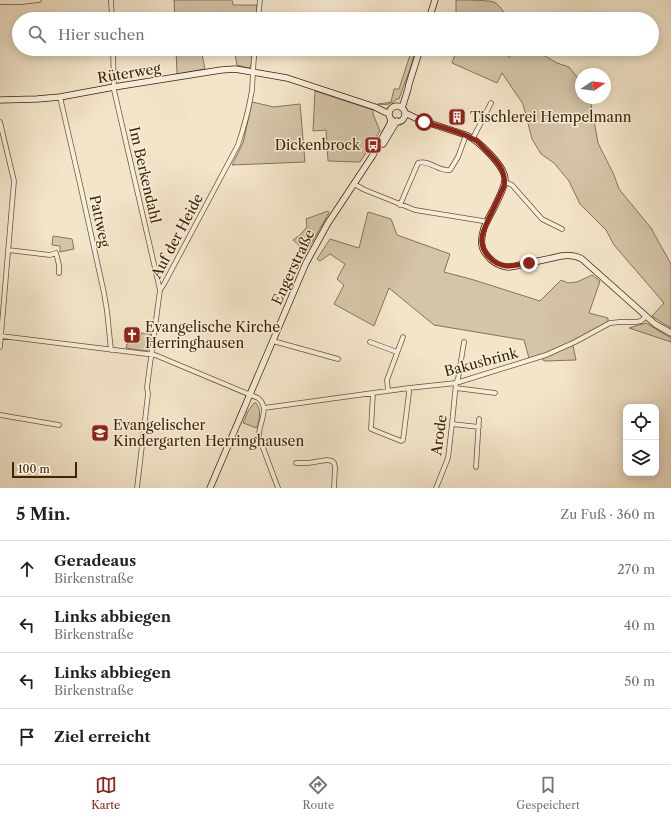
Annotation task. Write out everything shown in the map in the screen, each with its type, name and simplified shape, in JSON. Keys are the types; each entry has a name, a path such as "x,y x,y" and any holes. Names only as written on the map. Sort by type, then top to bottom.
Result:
{"street":[{"path":"0,2 39,0"},
{"path":"111,0 112,12"},
{"path":"259,12 260,0"},
{"path":"431,12 435,0"},
{"name":"Im Berkendahl","path":"113,56 114,87 160,290"},
{"name":"Auf der Heide","path":"137,488 148,394 147,387 160,290 238,145 250,104 254,56"},
{"path":"392,116 402,111 418,56"},
{"name":"Rüterweg","path":"0,100 37,100 60,97 114,87 235,69 287,78 375,107 379,107 392,116"},
{"name":"Pattweg","path":"60,97 104,293 111,350"},
{"path":"473,138 491,103"},
{"path":"392,116 393,107 420,120 473,138 502,168 505,182 481,239 487,256 495,263 509,267 561,256 568,255 578,257 655,324 671,333"},
{"name":"Engerstraße","path":"210,488 310,255 328,223 375,153 390,124 392,116"},
{"path":"0,122 14,181 0,347"},
{"path":"400,204 418,163 422,161 446,170 450,170 458,157 466,135"},
{"path":"505,182 512,185 542,219 562,229"},
{"path":"354,184 365,190 415,210 487,222"},
{"path":"8,250 50,255 56,253 59,265 59,274"},
{"path":"0,272 6,273"},
{"name":"Bakusbrink","path":"264,408 456,383 552,353 610,323 636,322 640,321 646,316"},
{"path":"1,336 155,355 261,401 264,408 259,437 278,488"},
{"path":"388,391 387,380 402,337"},
{"path":"273,341 338,359"},
{"path":"370,342 397,352"},
{"name":"Arode","path":"436,488 448,458 456,383 464,342"},
{"path":"373,393 371,429 399,441 403,440 409,388"},
{"path":"456,388 495,393"},
{"path":"0,415 59,425"},
{"path":"476,467 479,419"},
{"path":"452,424 479,427"},
{"path":"296,463 327,460 332,461 335,467 334,488"}],"shaded area":[{"path":"174,0 232,0 233,5 257,5 256,12 175,12"},
{"path":"456,0 481,0 494,2 503,12 456,12"},
{"path":"176,56 202,56 205,69 177,74"},
{"path":"235,56 252,56 251,66 248,68 237,65"},
{"path":"410,56 414,56 399,99 388,104 378,104 391,102 394,89 399,89"},
{"path":"454,56 507,56 509,58 510,56 545,56 557,63 569,67 575,74 575,104 591,104 598,143 614,175 619,189 651,228 671,264 671,328 652,316 664,303 614,245 606,230 580,204 569,181 554,163 541,154 532,139 523,104 502,73 497,83 452,63"},
{"path":"315,91 373,110 373,114 380,131 360,162 328,161 326,130 313,131"},
{"path":"252,102 274,107 300,104 305,162 232,165 243,143"},
{"path":"328,211 329,213 306,253 303,255 301,248 293,240 307,227 306,219"},
{"path":"368,212 391,219 397,235 450,254 444,272 540,301 561,280 568,283 577,282 592,275 600,281 589,313 608,318 608,322 572,341 576,360 544,361 540,355 529,358 524,340 434,325 389,288 374,326 334,304 344,285 337,279 345,264 330,254 320,261 317,259 330,239 359,248"},
{"path":"53,236 72,239 74,249 60,252 60,246 52,245"},
{"path":"646,323 671,338 671,342 629,328"},
{"path":"141,333 151,334 148,350 145,351 126,348 129,339 140,340"},
{"path":"254,403 258,406 259,412 257,428 243,423 248,411"}],"place":[{"name":"Tischlerei Hempelmann","path":"457,117"},
{"name":"Dickenbrock","path":"373,145"},
{"name":"Evangelische Kirche Herringhausen","path":"132,335"},
{"name":"Evangelischer Kindergarten Herringhausen","path":"100,433"}],"route":[{"path":"424,122 473,138 502,168 505,182 502,192 482,235 481,239 483,248 490,259 500,265 509,267 529,263"}]}
